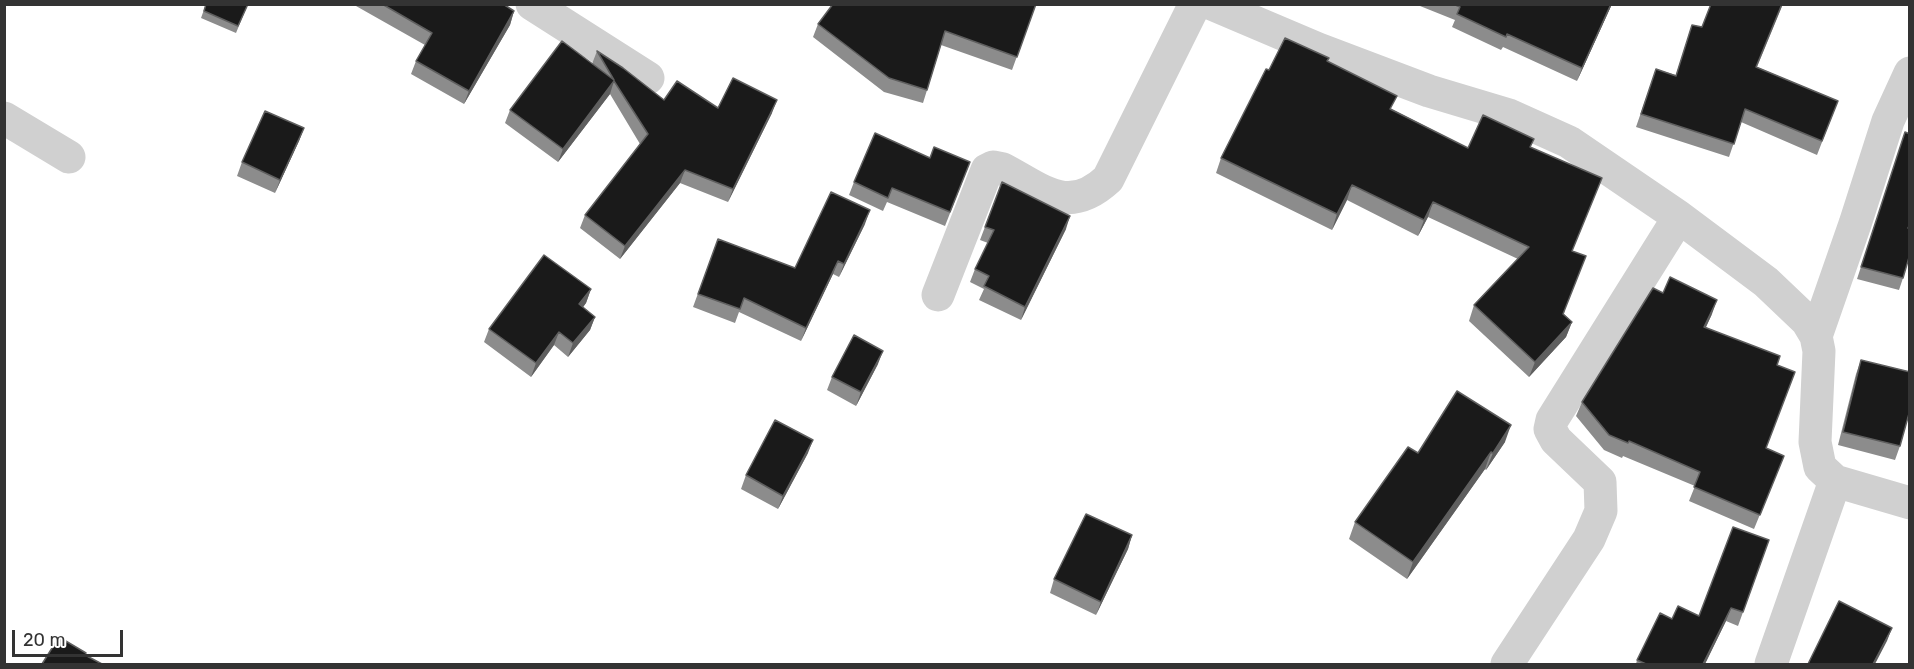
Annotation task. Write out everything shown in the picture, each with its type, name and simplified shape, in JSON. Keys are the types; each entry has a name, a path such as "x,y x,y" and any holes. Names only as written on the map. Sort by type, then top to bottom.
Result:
{"street":[{"path":"532,4 648,78"},
{"path":"938,295 987,170 993,167 1003,169 1057,197 1079,198 1097,189 1108,179 1195,4"},
{"path":"1212,4 1329,54 1429,91 1509,115 1569,142 1679,217 1766,282 1807,321 1816,336 1819,351 1815,442 1820,467 1835,482 1910,502"},
{"path":"1816,336 1888,121 1910,73"},
{"path":"4,118 69,158"},
{"path":"1507,664 1590,539 1601,511 1600,482 1556,440 1550,429 1552,420 1679,217"},
{"path":"1772,664 1835,482"}],"building":[{"path":"206,4 248,4 238,26 204,11"},
{"path":"382,4 503,4 514,11 469,91 416,61 432,33"},
{"path":"833,4 1036,4 1017,57 945,31 927,90 889,78 818,24"},
{"path":"1453,4 1611,4 1582,68 1457,14 1460,7"},
{"path":"1711,4 1782,4 1756,67 1838,101 1822,141 1745,109 1734,144 1641,114 1656,69 1676,76 1692,25 1702,27"},
{"path":"1285,38 1329,58 1327,61 1397,96 1390,109 1468,148 1483,115 1534,139 1530,147 1602,178 1572,251 1586,256 1563,314 1572,322 1535,362 1474,305 1529,247 1433,202 1424,220 1352,185 1337,214 1221,158 1266,69 1269,70"},
{"path":"562,41 614,80 597,51 664,100 677,81 718,108 733,78 777,100 733,189 685,170 625,246 585,215 648,134 614,81 563,149 510,110"},
{"path":"265,111 304,128 280,180 242,162"},
{"path":"1905,132 1910,134 1910,224 1908,228 1910,229 1910,254 1903,278 1861,267"},
{"path":"875,133 930,158 934,147 970,162 950,212 892,188 888,198 854,182"},
{"path":"1002,182 1070,216 1025,307 984,286 989,276 975,269 994,230 985,227"},
{"path":"831,192 870,210 844,264 838,261 806,328 744,298 740,309 698,294 718,239 795,268"},
{"path":"544,255 591,289 579,304 595,317 573,343 559,332 536,363 489,329"},
{"path":"1670,277 1717,300 1704,327 1780,356 1777,365 1795,372 1766,448 1784,456 1760,515 1694,487 1700,472 1629,441 1628,443 1609,435 1582,402 1653,288 1663,293"},
{"path":"854,335 883,351 861,392 832,377"},
{"path":"1861,360 1910,372 1910,410 1900,446 1843,432"},
{"path":"1457,391 1511,425 1413,562 1355,522 1408,447 1418,453"},
{"path":"775,420 813,440 783,496 746,475"},
{"path":"1086,514 1132,535 1101,602 1054,579"},
{"path":"1733,527 1769,540 1743,612 1731,608 1703,664 1646,664 1637,660 1660,613 1672,619 1678,606 1699,616"},
{"path":"1839,601 1892,628 1873,664 1808,664"},
{"path":"59,637 86,653 85,655 102,664 42,664"}]}
